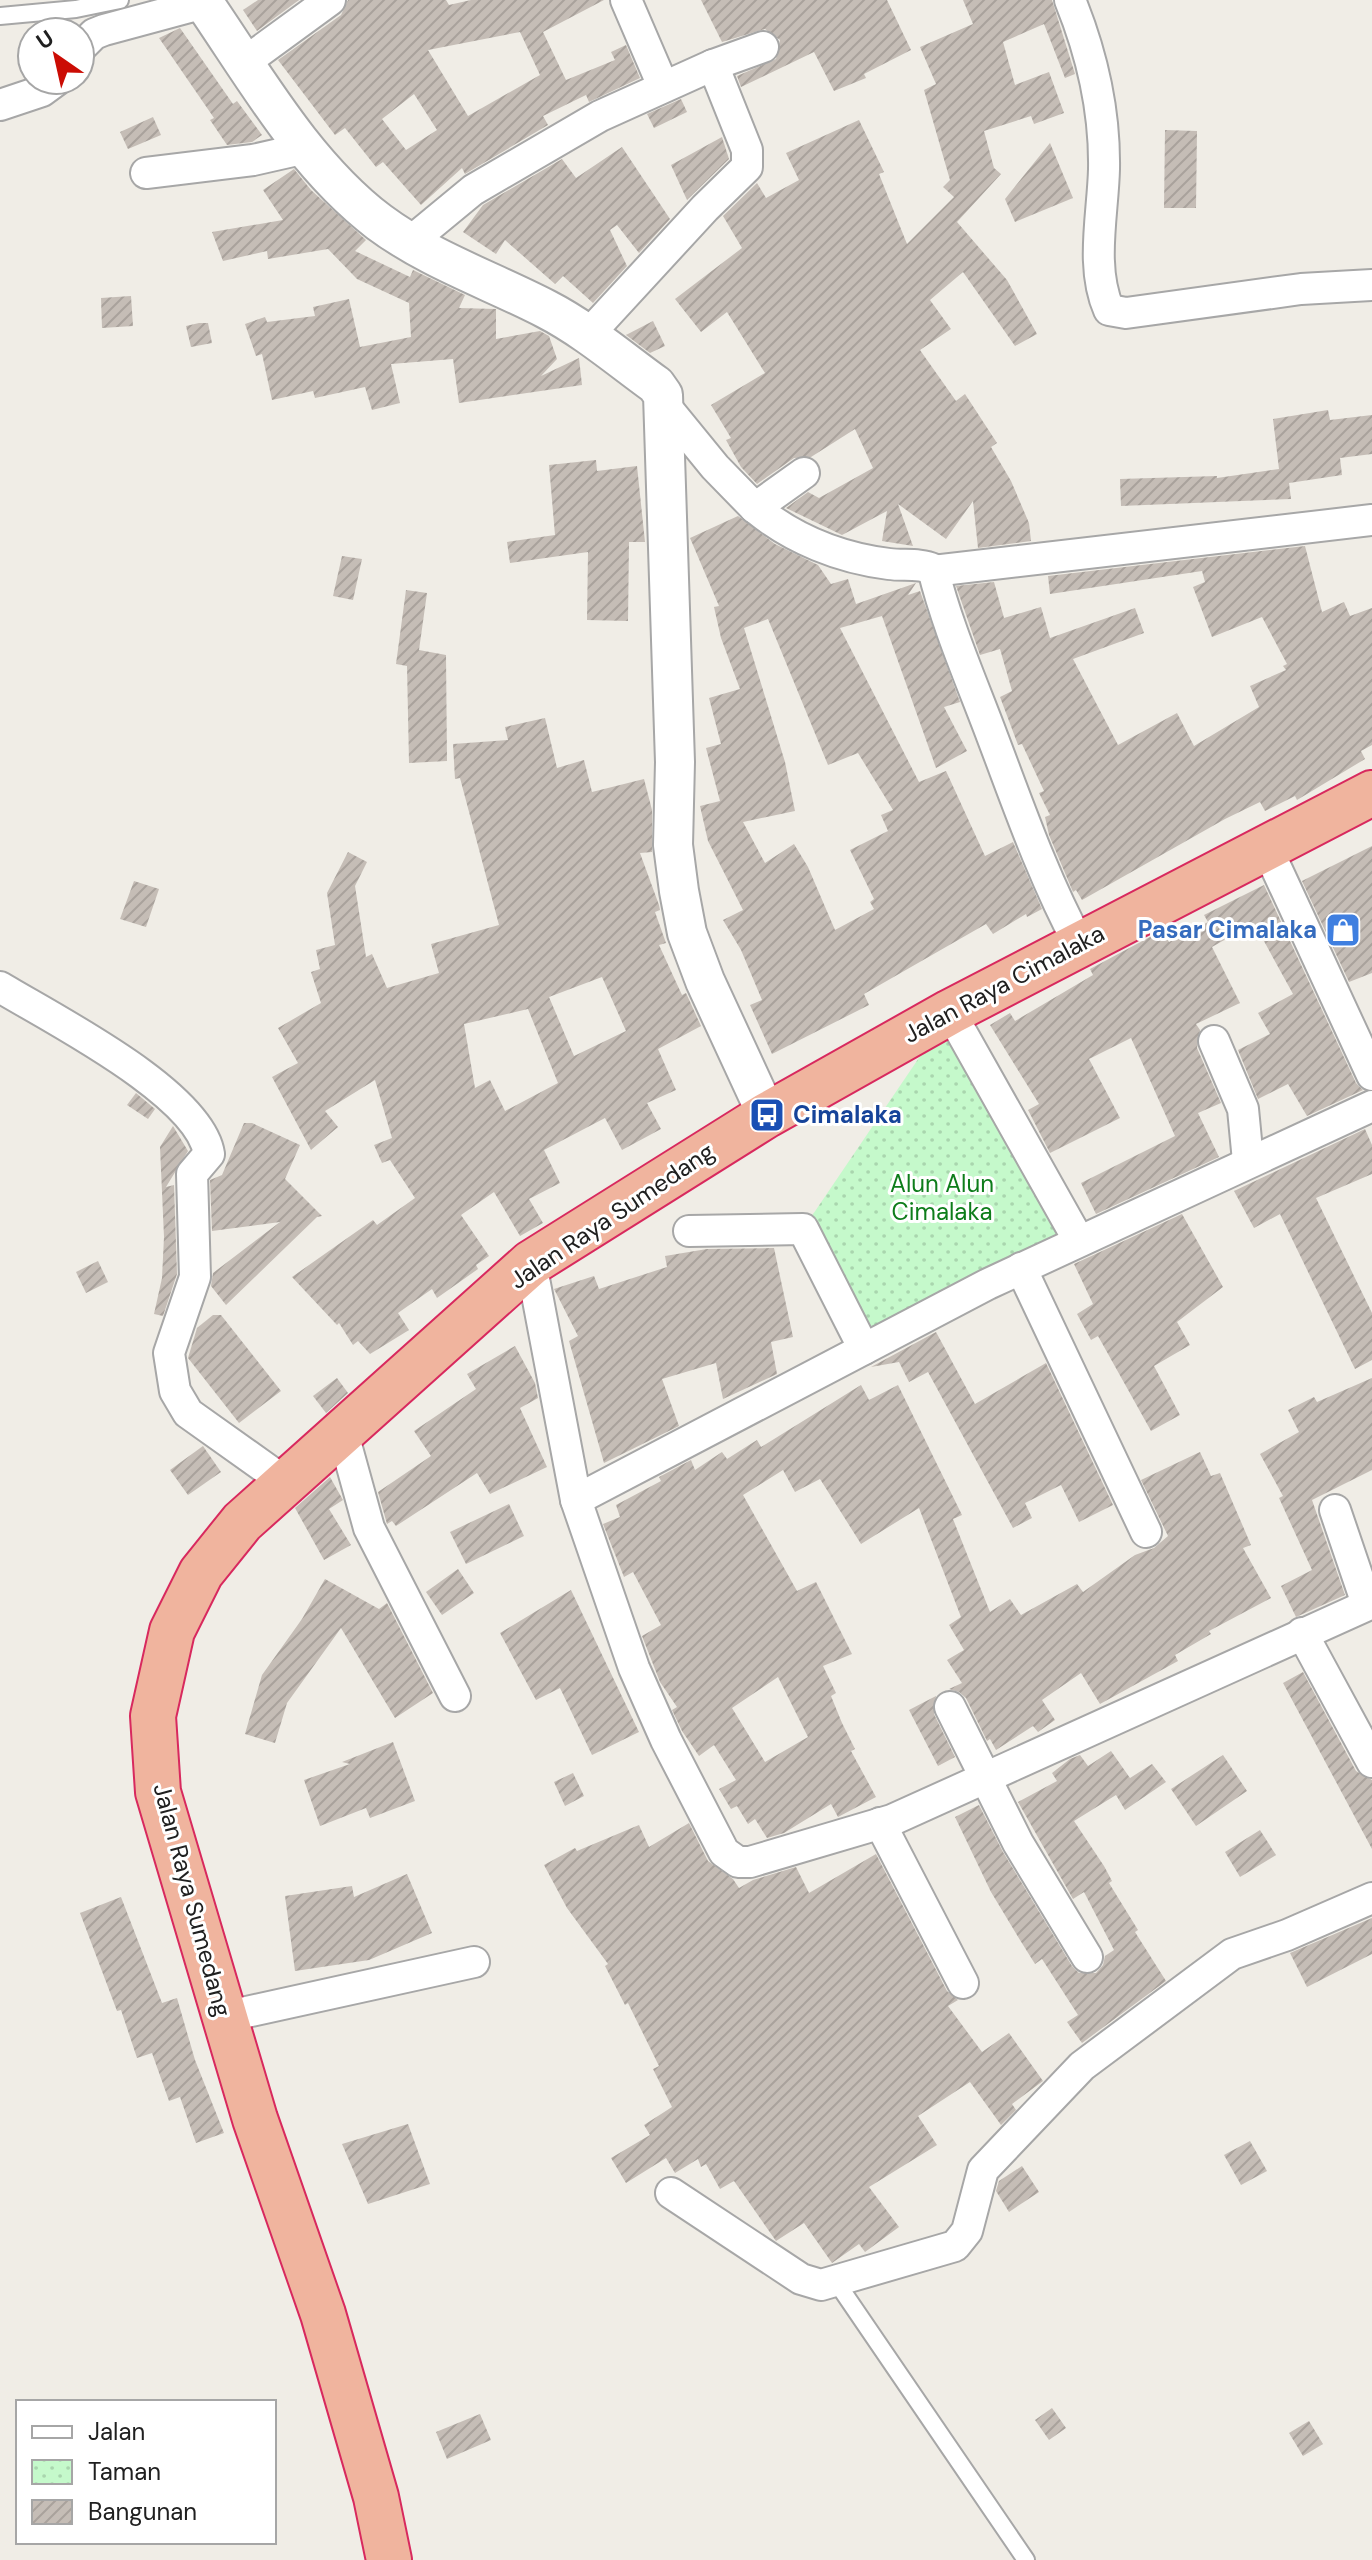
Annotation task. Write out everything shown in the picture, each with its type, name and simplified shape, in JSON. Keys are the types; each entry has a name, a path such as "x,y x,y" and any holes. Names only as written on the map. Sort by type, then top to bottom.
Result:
{"highway":[{"name":"Jalan Raya Cimalaka","path":"767,1115 950,1012 1372,793"},
{"name":"Jalan Raya Sumedang","path":"389,2560 376,2497 323,2314 224,2017 158,1792 153,1716 172,1631 201,1573 242,1522 531,1263 767,1115"}],"street":[{"path":"245,62 330,0"},
{"path":"626,0 663,86"},
{"path":"1070,0 1094,70 1101,110 1104,166 1099,267 1109,310 1126,313 1301,289 1372,285"},
{"path":"96,33 203,2 306,148 333,181 379,221 410,242 550,311 656,385 666,422 675,762 673,845 679,891 687,933 705,981 767,1115"},
{"path":"410,242 473,190 600,116 663,86 763,47"},
{"path":"588,335 747,167 747,150 713,65"},
{"path":"0,105 27,96"},
{"path":"146,173 253,160 306,148"},
{"path":"666,422 755,508 800,538 829,551 890,565 927,566 935,578 1050,889 1079,944"},
{"path":"755,508 804,473"},
{"path":"935,578 1372,520"},
{"path":"1266,846 1372,1075"},
{"path":"0,987 144,1075 199,1130 209,1152 192,1174 195,1277 169,1353 175,1391 188,1413 285,1482"},
{"path":"950,1012 1079,1241"},
{"path":"1214,1041 1243,1109 1248,1161"},
{"path":"576,1500 1021,1268 1372,1106"},
{"path":"689,1231 803,1229 864,1349"},
{"path":"531,1263 576,1500 634,1668 666,1740 724,1852 738,1862 750,1862 880,1823 1370,1604 1335,1510"},
{"path":"1021,1268 1146,1532"},
{"path":"342,1430 369,1528 455,1696"},
{"path":"1302,1633 1372,1762"},
{"path":"950,1707 1018,1843 1087,1957"},
{"path":"880,1823 963,1983"},
{"path":"671,2193 801,2279 821,2285 837,2283 955,2246 967,2231 983,2170 1082,2066 1232,1954 1287,1935 1372,1898"},
{"path":"224,2017 474,1962"}],"lane":[{"path":"0,16 76,9 120,0"},
{"path":"837,2283 1026,2560"}],"green space":[{"name":"Alun Alun Cimalaka","path":"950,1012 1079,1241 864,1349 803,1229"}],"building":[{"path":"258,0 299,0 257,31 243,10"},
{"path":"348,0 446,0 449,5 471,0 604,0 543,32 566,80 615,60 611,52 626,45 640,78 589,102 586,95 543,116 548,125 465,174 462,168 421,205 383,162 376,167 345,128 335,135 278,60 341,15","holes":["520,32 540,75 468,116 428,50","414,94 437,130 406,150 382,119"]},
{"path":"701,0 887,0 911,50 864,74 866,78 834,91 814,52 741,87 737,76 776,59 780,40 765,29 722,42"},
{"path":"963,0 1052,0 1075,74 1065,78 1044,24 1003,42 1015,85 1049,72 1064,113 1034,124 1031,116 984,131 994,168 1001,174 957,222 1007,280 1037,334 1015,346 963,272 930,300 951,329 920,350 956,401 965,394 997,443 991,447 1011,481 1029,523 1031,541 978,548 973,501 946,539 898,504 913,546 882,541 887,511 842,535 786,508 808,492 819,498 873,468 855,429 811,457 794,458 757,484 741,467 726,440 731,438 711,405 765,373 727,312 701,332 675,299 742,248 723,216 757,183 766,198 799,180 786,153 859,120 884,172 879,174 907,244 954,197 943,187 950,180 924,90 936,84 920,47 973,24"},
{"path":"180,28 233,104 237,101 262,135 252,142 227,145 210,120 214,118 159,38"},
{"path":"681,99 687,112 654,128 647,114"},
{"path":"153,117 161,135 128,149 120,132"},
{"path":"1165,130 1197,131 1196,208 1164,208"},
{"path":"722,137 729,159 687,200 671,165"},
{"path":"1050,143 1073,198 1015,222 1005,199"},
{"path":"622,147 670,219 639,253 617,225 610,230 627,266 593,303 563,276 555,284 505,240 496,254 463,232 483,205 562,159 576,178"},
{"path":"294,169 311,190 366,240 355,251 410,277 413,270 465,295 459,308 496,309 496,339 540,331 549,336 557,359 541,376 579,358 582,385 459,403 453,359 391,364 400,403 372,410 365,387 315,398 313,391 272,400 262,354 256,356 245,324 265,317 267,322 315,316 313,307 349,299 360,347 411,337 409,303 357,279 328,249 268,259 267,251 223,261 212,232 283,220 263,190"},
{"path":"131,296 133,326 102,328 101,298"},
{"path":"653,321 665,346 650,353 626,335"},
{"path":"208,323 212,343 191,347 186,326"},
{"path":"1328,410 1330,420 1372,415 1372,454 1340,458 1342,475 1289,483 1291,499 1121,506 1120,479 1217,478 1279,469 1273,419"},
{"path":"596,460 597,471 637,466 645,542 629,542 628,621 587,620 588,552 510,563 507,542 555,535 549,465"},
{"path":"738,516 775,544 818,565 831,584 848,579 856,604 916,583 908,595 920,591 960,702 944,707 967,751 936,768 882,616 840,628 919,782 946,771 985,856 1013,842 1042,909 1027,917 1026,914 993,934 986,924 864,994 869,1005 772,1054 750,1005 762,1000 741,950 723,920 743,910 708,841 700,806 720,801 706,748 721,744 709,698 740,689 721,638 714,607 719,606 690,538","holes":["768,619 828,765 858,753 893,810 881,815 888,831 850,850 874,899 870,902 874,909 835,930 808,867 794,844 765,863 743,822 795,811 785,762 744,628"]},
{"path":"1305,546 1322,612 1344,602 1350,616 1372,608 1372,745 1361,751 1365,759 1297,800 1295,796 1265,811 1260,802 1225,819 1082,900 1076,890 1073,892 1049,835 1045,817 1050,815 1039,793 1044,791 1022,744 1018,745 1000,697 1012,691 1000,649 980,655 956,586 994,582 1004,618 1041,607 1050,638 1135,608 1144,633 1073,659 1118,745 1177,713 1194,746 1259,707 1250,686 1286,670 1283,666 1287,664 1262,617 1212,637 1193,587 1205,582 1202,571 1050,594 1048,576"},
{"path":"342,556 362,559 353,600 333,596"},
{"path":"406,590 427,593 419,650 446,655 447,761 409,763 407,666 396,664"},
{"path":"545,718 557,768 584,760 592,792 644,779 652,810 652,852 640,853 659,905 660,910 655,912 666,943 659,945 682,995 686,993 701,1026 658,1049 676,1090 647,1103 661,1129 622,1150 605,1118 544,1150 560,1183 529,1199 543,1223 520,1236 494,1192 461,1215 489,1256 476,1265 478,1269 437,1298 432,1289 398,1313 409,1330 370,1354 358,1341 353,1345 339,1323 337,1325 292,1277 373,1220 377,1225 415,1198 390,1160 382,1163 374,1145 392,1138 375,1080 325,1111 338,1127 311,1150 272,1077 298,1063 278,1028 321,1003 311,972 320,969 316,950 335,945 327,893 348,852 367,862 355,886 366,957 372,954 387,988 439,973 431,944 499,925 460,778 455,779 453,744 508,740 505,727","holes":["602,977 626,1031 574,1056 549,997","528,1009 558,1083 505,1111 490,1080 475,1088 464,1024"]},
{"name":"Pasar Cimalaka","path":"1372,846 1372,973 1349,982 1302,881"},
{"path":"134,881 159,889 146,927 120,919"},
{"path":"1264,885 1356,1083 1363,1090 1307,1116 1288,1084 1258,1099 1238,1050 1270,1034 1258,1013 1293,994 1254,923 1212,947 1240,1003 1196,1024 1200,1030 1197,1048 1221,1103 1198,1113 1219,1157 1096,1214 1081,1183 1175,1136 1131,1038 1089,1059 1120,1118 1050,1153 1028,1110 1039,1104 990,1025 1010,1013 1015,1021 1093,975 1090,969 1163,930 1169,942 1208,922 1204,915"},
{"path":"136,1093 155,1109 148,1119 127,1105"},
{"path":"244,1123 252,1123 300,1145 285,1179 322,1216 317,1217 226,1305 211,1286 213,1273 280,1222 212,1231 210,1180 222,1175"},
{"path":"173,1126 188,1151 166,1187 174,1185 177,1274 163,1316 154,1314 162,1278 164,1237 160,1147"},
{"path":"1365,1129 1372,1145 1372,1174 1316,1198 1372,1313 1372,1360 1355,1369 1280,1214 1254,1228 1234,1191"},
{"path":"1182,1214 1223,1287 1177,1322 1190,1345 1154,1366 1180,1415 1151,1431 1098,1336 1091,1340 1077,1314 1093,1304 1074,1264"},
{"path":"774,1248 793,1337 771,1342 777,1374 723,1399 716,1363 662,1379 679,1426 604,1463 569,1341 578,1336 554,1289 594,1276 599,1289 667,1267 665,1256 707,1249"},
{"path":"98,1261 108,1282 86,1293 76,1272"},
{"path":"213,1315 221,1315 281,1391 239,1423 188,1358 197,1328"},
{"path":"936,1332 975,1404 1046,1363 1113,1505 1079,1522 1061,1485 1025,1503 1032,1518 1013,1528 928,1372 909,1382 899,1362 871,1367"},
{"path":"515,1346 535,1383 538,1398 520,1408 547,1467 490,1494 477,1473 396,1526 392,1521 387,1524 378,1492 431,1456 414,1431 476,1389 467,1374"},
{"path":"337,1378 348,1393 326,1413 313,1396"},
{"path":"1372,1378 1372,1470 1312,1500 1345,1595 1296,1617 1281,1586 1312,1570 1279,1498 1283,1496 1260,1454 1299,1432 1288,1410 1314,1397 1317,1402"},
{"path":"861,1385 869,1400 898,1385 962,1515 953,1519 990,1612 1010,1599 1021,1615 1077,1584 1083,1592 1168,1536 1141,1480 1200,1452 1211,1476 1220,1473 1251,1545 1243,1548 1271,1598 1209,1631 1211,1634 1175,1655 1178,1661 1100,1704 1081,1673 1042,1700 1055,1720 1038,1732 1033,1726 996,1750 990,1739 987,1741 966,1698 949,1689 962,1683 947,1660 964,1650 949,1625 961,1617 919,1508 861,1544 820,1479 795,1492 783,1470 743,1495 797,1591 816,1582 852,1654 823,1666 836,1693 831,1696 855,1749 851,1751 876,1797 838,1817 831,1804 784,1833 767,1838 755,1819 748,1824 737,1806 731,1809 719,1789 736,1780 714,1745 699,1756 682,1731 672,1710 677,1707 660,1682 642,1636 661,1625 633,1572 624,1577 603,1524 620,1517 616,1505 661,1481 659,1477 691,1460 695,1470 722,1452 727,1459 757,1440 761,1447","holes":["778,1677 808,1737 765,1762 732,1708"]},
{"path":"203,1446 221,1472 188,1495 170,1470"},
{"path":"330,1477 343,1500 329,1509 351,1545 324,1560 295,1508"},
{"path":"509,1504 524,1536 466,1564 450,1532"},
{"path":"458,1569 474,1593 442,1615 426,1592"},
{"path":"325,1579 379,1609 387,1603 433,1693 395,1718 341,1628 287,1703 275,1743 245,1734 262,1675 302,1619"},
{"path":"571,1590 639,1732 592,1755 560,1688 536,1700 500,1633"},
{"path":"1303,1672 1356,1771 1372,1780 1372,1849 1283,1683"},
{"path":"936,1696 934,1714 955,1757 938,1766 909,1710"},
{"path":"393,1742 415,1801 370,1818 366,1808 320,1826 304,1780 350,1764 342,1762"},
{"path":"1111,1751 1130,1778 1152,1764 1166,1782 1125,1810 1116,1795 1074,1821 1104,1866 1112,1881 1109,1883 1138,1930 1135,1932 1166,1981 1082,2043 1067,2022 1078,2015 1042,1959 1035,1964 1020,1940 991,1892 955,1817 979,1805 1003,1852 1072,1966 1079,1973 1096,1973 1103,1965 1105,1956 1114,1950 1084,1892 1073,1899 1018,1802 1057,1781 1052,1773 1070,1759 1080,1755 1088,1766"},
{"path":"1223,1755 1247,1791 1196,1826 1171,1789"},
{"path":"573,1773 584,1796 565,1806 554,1782"},
{"path":"689,1823 708,1861 733,1879 739,1888 753,1880 796,1867 809,1893 876,1854 947,1991 958,2000 948,2006 982,2052 1009,2033 1043,2081 1012,2104 1016,2110 1001,2125 970,2082 918,2116 937,2145 869,2187 899,2227 865,2252 859,2244 832,2263 804,2223 776,2241 734,2181 720,2189 706,2164 701,2167 698,2159 675,2173 666,2158 626,2183 611,2158 650,2135 644,2125 672,2107 653,2069 659,2066 628,2003 625,2005 605,1966 608,1964 567,1908 544,1865 575,1848 577,1851 639,1825 649,1847"},
{"path":"1260,1830 1276,1855 1240,1877 1225,1852"},
{"path":"407,1874 432,1933 369,1960 295,1971 285,1896 352,1886 354,1897"},
{"path":"121,1897 162,2003 177,1998 195,2060 224,2133 196,2143 180,2097 169,2101 152,2053 137,2058 121,2010 117,2011 80,1913"},
{"path":"1372,1918 1372,1954 1307,1987 1290,1953"},
{"path":"408,2124 430,2184 368,2204 342,2144"},
{"path":"1250,2141 1267,2171 1241,2185 1224,2155"},
{"path":"1022,2166 1039,2192 1009,2212 996,2191 999,2181"},
{"path":"1052,2408 1066,2428 1049,2440 1035,2420"},
{"path":"480,2414 491,2440 447,2459 436,2432"},
{"path":"1309,2421 1323,2444 1303,2456 1289,2433"}],"place":[{"name":"Pasar Cimalaka","path":"1343,930"},
{"name":"Cimalaka","path":"767,1115"}]}
